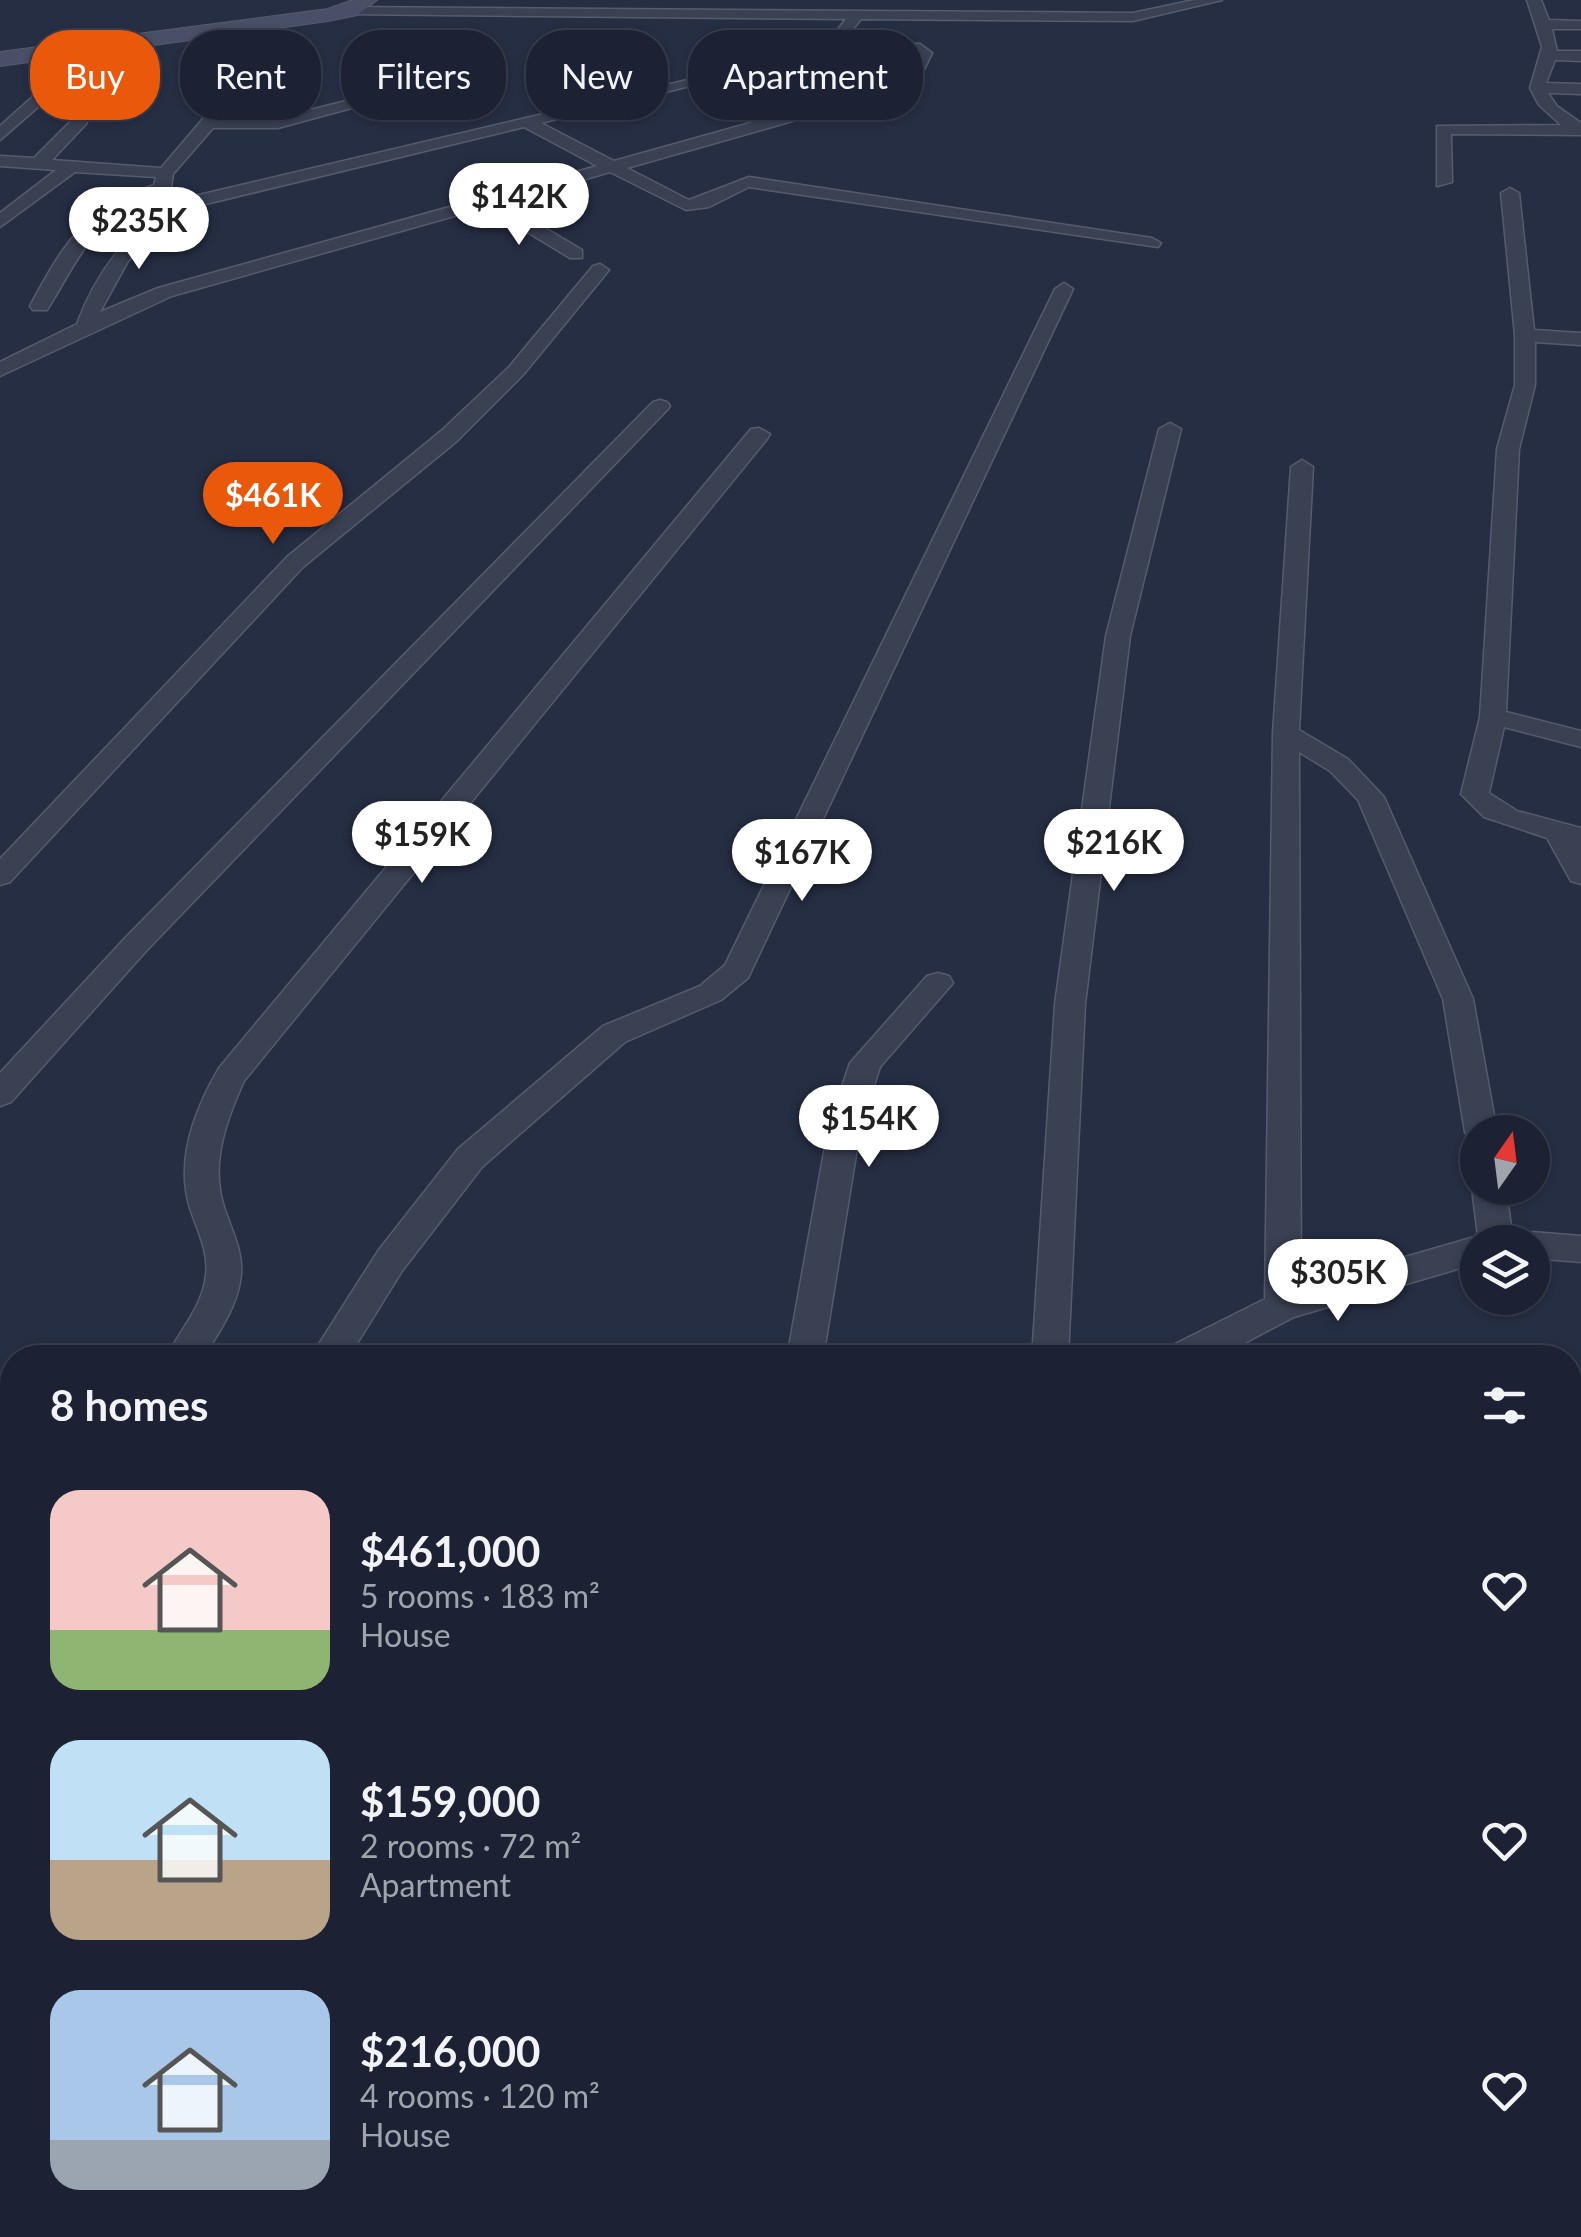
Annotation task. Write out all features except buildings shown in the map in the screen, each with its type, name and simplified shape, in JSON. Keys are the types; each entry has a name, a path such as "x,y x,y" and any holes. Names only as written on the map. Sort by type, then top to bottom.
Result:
{"street":[{"path":"1107,17 1134,0"},
{"path":"222,30 359,6 744,6 859,12 920,6 1133,17 1215,0"},
{"path":"1534,0 1544,24 1549,55 1538,76 1538,88 1545,102 1580,130"},
{"path":"0,370 86,326 165,292 910,83 924,52 920,49 839,46 835,42 859,12"},
{"path":"1544,24 1581,24"},
{"path":"0,60 180,36"},
{"path":"1549,55 1581,56"},
{"path":"86,326 97,292 116,262 140,235 177,205 688,82"},
{"path":"1538,88 1581,89"},
{"path":"40,306 74,242 102,213 164,180 209,122 278,123 341,107"},
{"path":"0,135 30,108"},
{"path":"39,163 80,120"},
{"path":"528,123 609,168 693,207 734,184 750,182 1152,243"},
{"path":"1443,182 1443,129 1580,130"},
{"path":"0,161 72,166 164,180"},
{"path":"0,222 72,166"},
{"path":"164,180 177,205"},
{"path":"1510,193 1525,335 1525,385 1508,449 1493,717 1475,794 1481,805 1570,835 1581,875"},
{"path":"488,201 576,254"},
{"path":"0,876 295,562 450,436 516,371 600,270"},
{"path":"336,1345 390,1261 470,1158 614,1034 640,1018 708,998 737,971 1064,289"},
{"path":"1525,335 1581,339"},
{"path":"0,1094 136,944 660,406"},
{"path":"1051,1345 1070,1004 1118,636 1170,429"},
{"path":"191,1345 215,1304 224,1272 220,1243 204,1198 204,1152 212,1113 230,1076 759,434"},
{"path":"1283,1306 1286,733 1302,468"},
{"path":"1493,717 1581,739"},
{"path":"1286,733 1338,765 1370,798 1458,999 1468,1034 1479,1115"},
{"path":"807,1345 845,1124 866,1063 938,983"},
{"path":"1550,1246 1581,1248"},
{"path":"1207,1345 1283,1306 1460,1255"}]}
